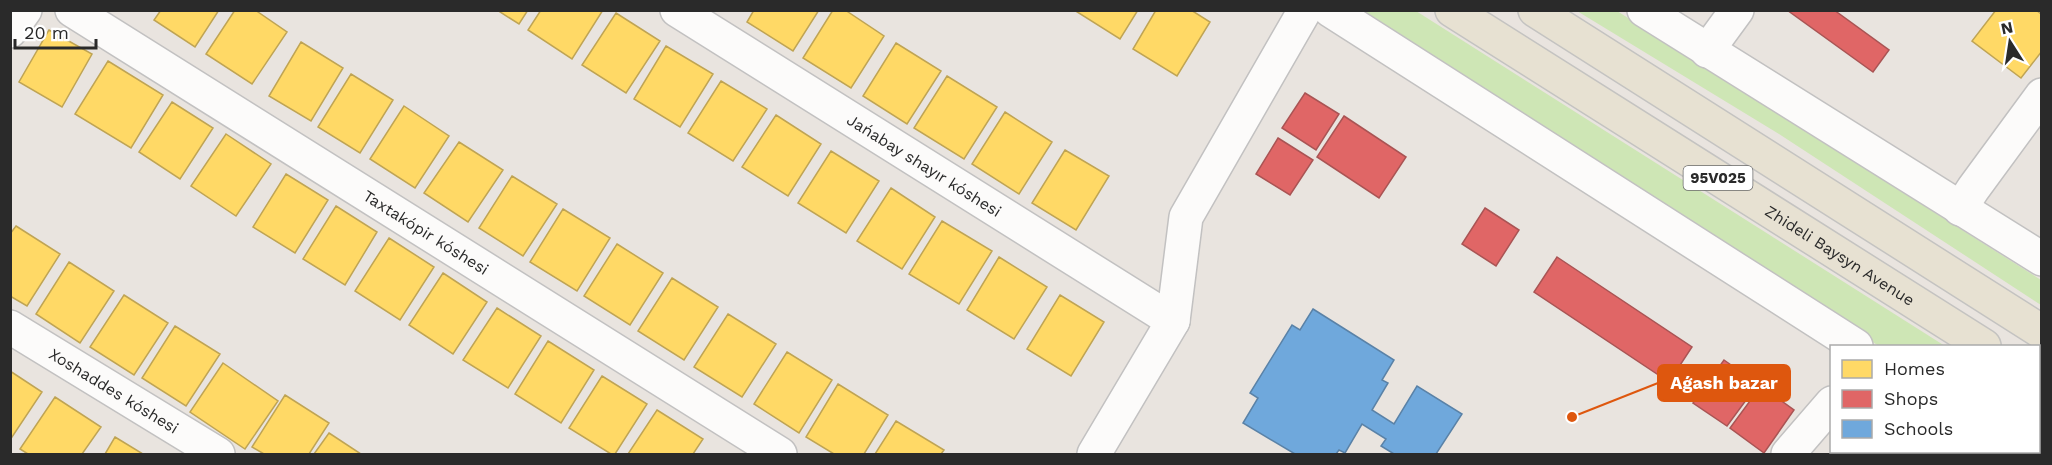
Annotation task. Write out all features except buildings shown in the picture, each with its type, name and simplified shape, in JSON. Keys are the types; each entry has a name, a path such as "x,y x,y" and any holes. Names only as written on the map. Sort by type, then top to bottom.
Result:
{"main road":[{"name":"Zhideli Baysyn Avenue","path":"1452,10 1982,345"},
{"name":"95V025","path":"1535,10 2042,332"}],"street":[{"path":"10,31 24,10"},
{"name":"Taxtakópir kóshesi","path":"72,10 780,454"},
{"name":"Jańabay shayır kóshesi","path":"677,10 1173,321"},
{"path":"1094,454 1173,321 1186,217 1305,10"},
{"path":"1330,10 1854,345"},
{"path":"1644,10 2042,259"},
{"path":"1707,51 1737,10"},
{"path":"1960,209 1972,189 2042,95"},
{"name":"Xoshaddes kóshesi","path":"10,327 218,454"},
{"path":"1788,454 1830,405"}],"green space":[{"path":"1353,11 1416,11 1943,345 1877,345"},
{"path":"1577,11 1617,11 2041,280 2041,305 1779,134"}],"place":[{"name":"Aǵash bazar","path":"1572,417"}]}
